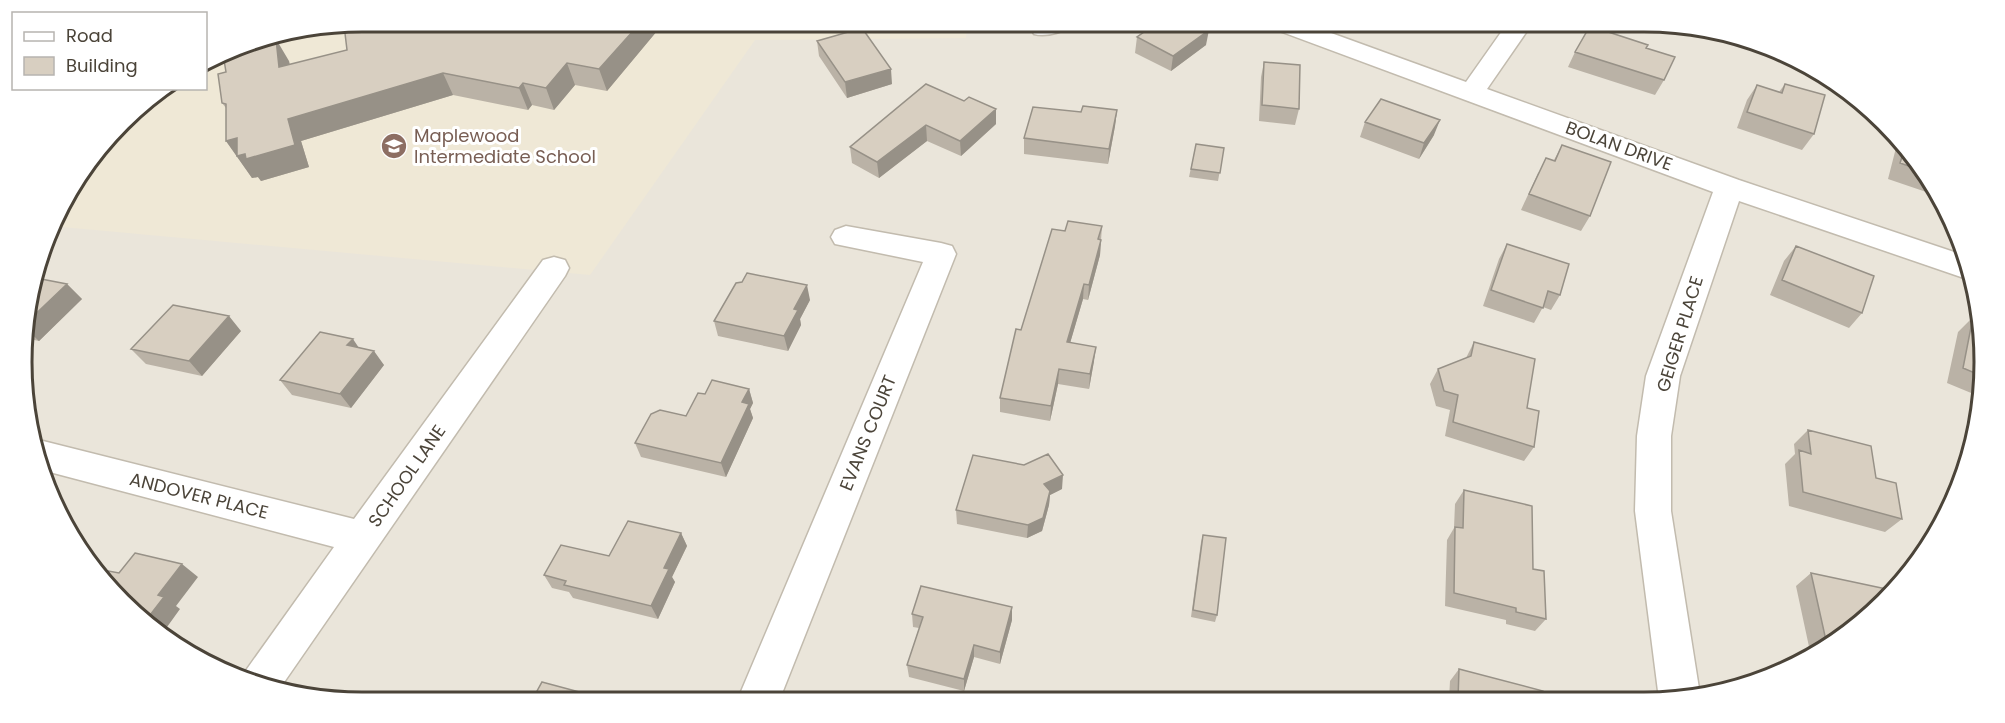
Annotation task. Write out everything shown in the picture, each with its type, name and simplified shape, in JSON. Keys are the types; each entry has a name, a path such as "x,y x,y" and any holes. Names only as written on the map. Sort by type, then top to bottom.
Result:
{"street":[{"name":"BOLAN DRIVE","path":"1306,32 1729,187 1959,265"},
{"path":"1472,92 1514,32"},
{"name":"GEIGER PLACE","path":"1679,690 1653,511 1653,436 1663,376 1729,187"},
{"name":"EVANS COURT","path":"762,692 941,254 846,237"},
{"name":"SCHOOL LANE","path":"264,677 554,268"},
{"name":"ANDOVER PLACE","path":"46,457 363,538"}],"shaded area":[{"path":"340,32 1665,32 1729,43 1770,57 1808,76 1827,87 1861,113 1892,144 1918,178 1929,197 1956,255 1971,318 1973,383 1962,447 1948,488 1918,545 1892,579 1861,610 1827,636 1770,666 1729,680 1687,689 1644,692 362,692 318,689 276,680 235,666 178,636 128,595 87,545 57,488 43,447 34,405 32,340 43,276 57,235 87,178 113,144 144,113 174,90 207,90 207,70 255,49 318,34"},
{"name":"Maplewood Intermediate School","path":"340,32 966,32 966,38 755,40 590,275 61,227 87,178 113,144 144,113 174,90 207,90 207,70 216,66 255,49 297,38"}],"building":[{"path":"345,32 632,32 599,69 567,63 546,88 523,83 519,88 443,73 288,119 295,145 246,159 245,154 237,156 237,138 226,141 226,104 222,103 218,74 226,72 224,62 276,43 279,67 347,50"},
{"path":"848,32 865,32 891,69 845,82 817,41"},
{"path":"1144,32 1206,32 1173,56 1137,37"},
{"path":"1587,32 1608,32 1675,57 1664,80 1575,52"},
{"path":"1264,62 1300,65 1299,109 1262,105"},
{"path":"926,84 964,101 969,97 996,109 960,141 926,125 877,162 850,147"},
{"path":"1785,84 1825,95 1814,134 1747,112 1757,85 1782,93"},
{"path":"1381,99 1440,120 1424,143 1365,122"},
{"path":"1083,106 1117,110 1109,149 1024,138 1033,107 1081,112"},
{"path":"1196,144 1224,148 1220,173 1191,169"},
{"path":"1562,145 1611,162 1590,216 1529,194 1546,158 1555,161"},
{"path":"1902,157 1909,166 1900,163"},
{"path":"1068,221 1102,226 1098,239 1101,240 1089,285 1084,284 1067,342 1096,347 1090,374 1059,369 1051,406 1000,398 1016,329 1021,330 1052,229 1065,231"},
{"path":"1507,244 1569,264 1560,295 1548,291 1543,308 1491,290"},
{"path":"1796,246 1874,276 1862,313 1782,280"},
{"path":"747,273 807,285 794,309 798,310 784,336 714,321 736,283 742,282"},
{"path":"42,279 67,284 35,315"},
{"path":"173,305 229,316 189,361 131,349"},
{"path":"1972,324 1974,372 1963,368"},
{"path":"320,332 353,339 347,345 374,351 340,394 280,380"},
{"path":"1474,342 1535,359 1527,408 1539,411 1534,447 1453,422 1458,395 1444,391 1438,369 1471,356"},
{"path":"712,380 749,389 742,402 749,404 721,463 635,443 651,414 660,410 686,416 698,393 705,394"},
{"path":"1808,430 1871,446 1876,478 1896,483 1902,519 1803,492 1799,450 1811,454"},
{"path":"1048,454 1063,475 1044,484 1050,491 1043,518 1028,525 956,510 973,455 1024,465"},
{"path":"1464,490 1532,506 1533,569 1544,571 1546,619 1516,612 1516,608 1454,593 1455,527 1463,528"},
{"path":"628,521 681,533 664,568 669,569 651,606 564,585 566,581 544,575 561,545 609,556"},
{"path":"1203,535 1226,538 1217,615 1193,610"},
{"path":"135,553 182,564 158,595 164,597 150,615 128,595 107,571 119,573"},
{"path":"1811,573 1883,588 1861,610 1825,637"},
{"path":"921,586 1012,607 1000,652 974,645 964,679 907,665 923,617 912,614"},
{"path":"1459,669 1543,691 1543,692 1458,692"},
{"path":"542,682 579,692 536,692"}],"place":[{"name":"Maplewood Intermediate School","path":"394,146"}]}
